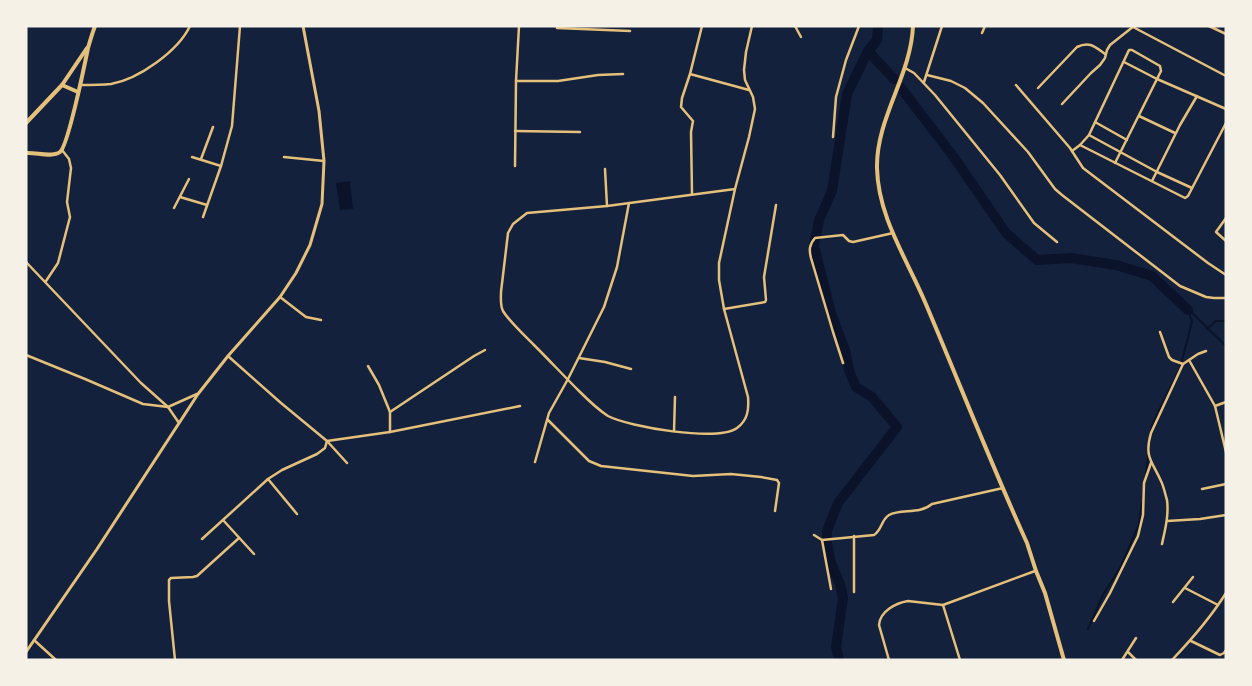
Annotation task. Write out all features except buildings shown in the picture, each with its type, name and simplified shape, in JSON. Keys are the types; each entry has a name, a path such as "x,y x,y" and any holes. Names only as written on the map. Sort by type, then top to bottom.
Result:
{"main road":[{"path":"26,153 54,154 62,150 95,26"},
{"path":"915,26 910,54 885,123 879,146 877,167 882,205 893,233 918,284 1026,543 1045,593 1064,660"},
{"path":"26,123 62,85 89,46"},
{"path":"62,85 78,92"}],"street":[{"path":"80,85 112,84 133,77 161,60 178,45 190,26"},
{"path":"203,217 232,126 240,26"},
{"path":"26,652 198,394 228,356 280,297 296,273 310,244 322,204 324,161 319,111 303,26"},
{"path":"515,166 519,26"},
{"path":"557,26 557,28 630,31"},
{"path":"692,195 691,132 693,121 681,107 702,26"},
{"path":"735,189 607,206 527,213 513,224 508,232 501,292 502,309 525,336 597,408 616,420 642,427 690,433 722,433 737,428 742,423 748,413 748,398 724,309 719,280 719,263 755,109 753,98 745,80 744,70 752,26"},
{"path":"795,26 800,37"},
{"path":"833,137 836,97 846,60 859,26"},
{"path":"924,83 942,26"},
{"path":"982,33 985,26"},
{"path":"1209,26 1226,34"},
{"path":"1062,104 1100,65 1110,45 1133,27 1226,76"},
{"path":"1038,88 1077,47 1084,44 1091,45 1105,54"},
{"path":"1072,151 1089,135 1129,50 1132,50 1160,66 1161,70 1115,162"},
{"path":"1124,62 1226,109"},
{"path":"905,68 914,73 924,83 1000,175 1034,223 1057,242"},
{"path":"516,81 558,81 598,75 623,74"},
{"path":"690,74 749,90"},
{"path":"927,75 951,81 965,88 983,103 1028,152 1055,189 1180,286 1206,297 1226,298"},
{"path":"1016,85 1072,151 1079,164 1086,171 1208,263 1226,274"},
{"path":"1152,181 1197,96"},
{"path":"1139,116 1176,133"},
{"path":"1094,122 1127,140"},
{"path":"1080,145 1185,198 1226,123"},
{"path":"201,159 213,127"},
{"path":"515,131 580,132"},
{"path":"1089,135 1120,153 1192,188"},
{"path":"46,281 58,263 70,217 67,202 71,168 69,159 62,150"},
{"path":"192,157 220,166"},
{"path":"284,157 324,161"},
{"path":"605,169 607,206"},
{"path":"174,208 189,179"},
{"path":"180,196 207,204"},
{"path":"535,462 549,413 604,307 617,267 629,203"},
{"path":"724,309 762,304 766,300 764,277 776,205"},
{"path":"1226,218 1216,232 1226,241"},
{"path":"843,362 809,249 816,238 843,235 853,242 893,233"},
{"path":"26,262 141,383 168,407 179,423"},
{"path":"280,297 306,317 321,320"},
{"path":"1160,332 1169,357 1183,364"},
{"path":"390,412 486,350"},
{"path":"1162,544 1167,503 1162,484 1151,463 1148,450 1149,440 1183,364 1206,351"},
{"path":"26,355 143,404 168,407 198,394"},
{"path":"228,356 327,441 347,463"},
{"path":"579,358 631,369"},
{"path":"1189,360 1215,406 1226,452"},
{"path":"368,366 379,385 390,412 390,432"},
{"path":"674,431 675,398"},
{"path":"1215,406 1226,402"},
{"path":"327,441 390,432 520,406"},
{"path":"548,420 589,461 601,466 693,476 730,474 777,480 779,483 775,511"},
{"path":"1221,433 1226,432"},
{"path":"202,539 268,479 282,470 317,454 324,448 327,441"},
{"path":"1094,621 1138,536 1143,515 1144,482 1151,463"},
{"path":"268,479 297,514"},
{"path":"1202,489 1226,484"},
{"path":"814,535 824,539 877,534 886,518 892,514 926,509 932,504 1003,488"},
{"path":"1166,521 1226,515"},
{"path":"223,520 254,554"},
{"path":"854,536 854,592"},
{"path":"176,660 169,601 169,580 171,578 197,576 239,538"},
{"path":"824,539 831,589"},
{"path":"889,660 879,625 879,619 886,611 908,601 943,605 1036,571"},
{"path":"1173,602 1192,577"},
{"path":"1185,588 1218,605"},
{"path":"1172,660 1226,593"},
{"path":"943,605 960,660"},
{"path":"1122,660 1136,638"},
{"path":"34,640 56,660"},
{"path":"1190,640 1220,656 1226,650"},
{"path":"1128,652 1136,660"}],"water":[{"path":"350,181 353,209 340,210 336,183"}],"waterway":[{"path":"839,660 836,647 843,598 840,584 831,563 827,531 838,503 897,427 872,397 856,387 849,371 846,353 831,313 814,246 819,220 832,191 847,94 868,51 877,40 878,26"},
{"path":"868,51 894,79"},
{"path":"901,88 953,156 1006,233 1037,260 1071,258 1116,265 1152,276 1188,310"},
{"path":"1151,431 1152,425 1180,368 1192,322 1188,310"},
{"path":"1190,311 1226,346"},
{"path":"1207,329 1216,321 1226,321"},
{"path":"1146,473 1148,456"},
{"path":"1088,629 1103,595 1120,568 1139,524 1142,503"}]}
